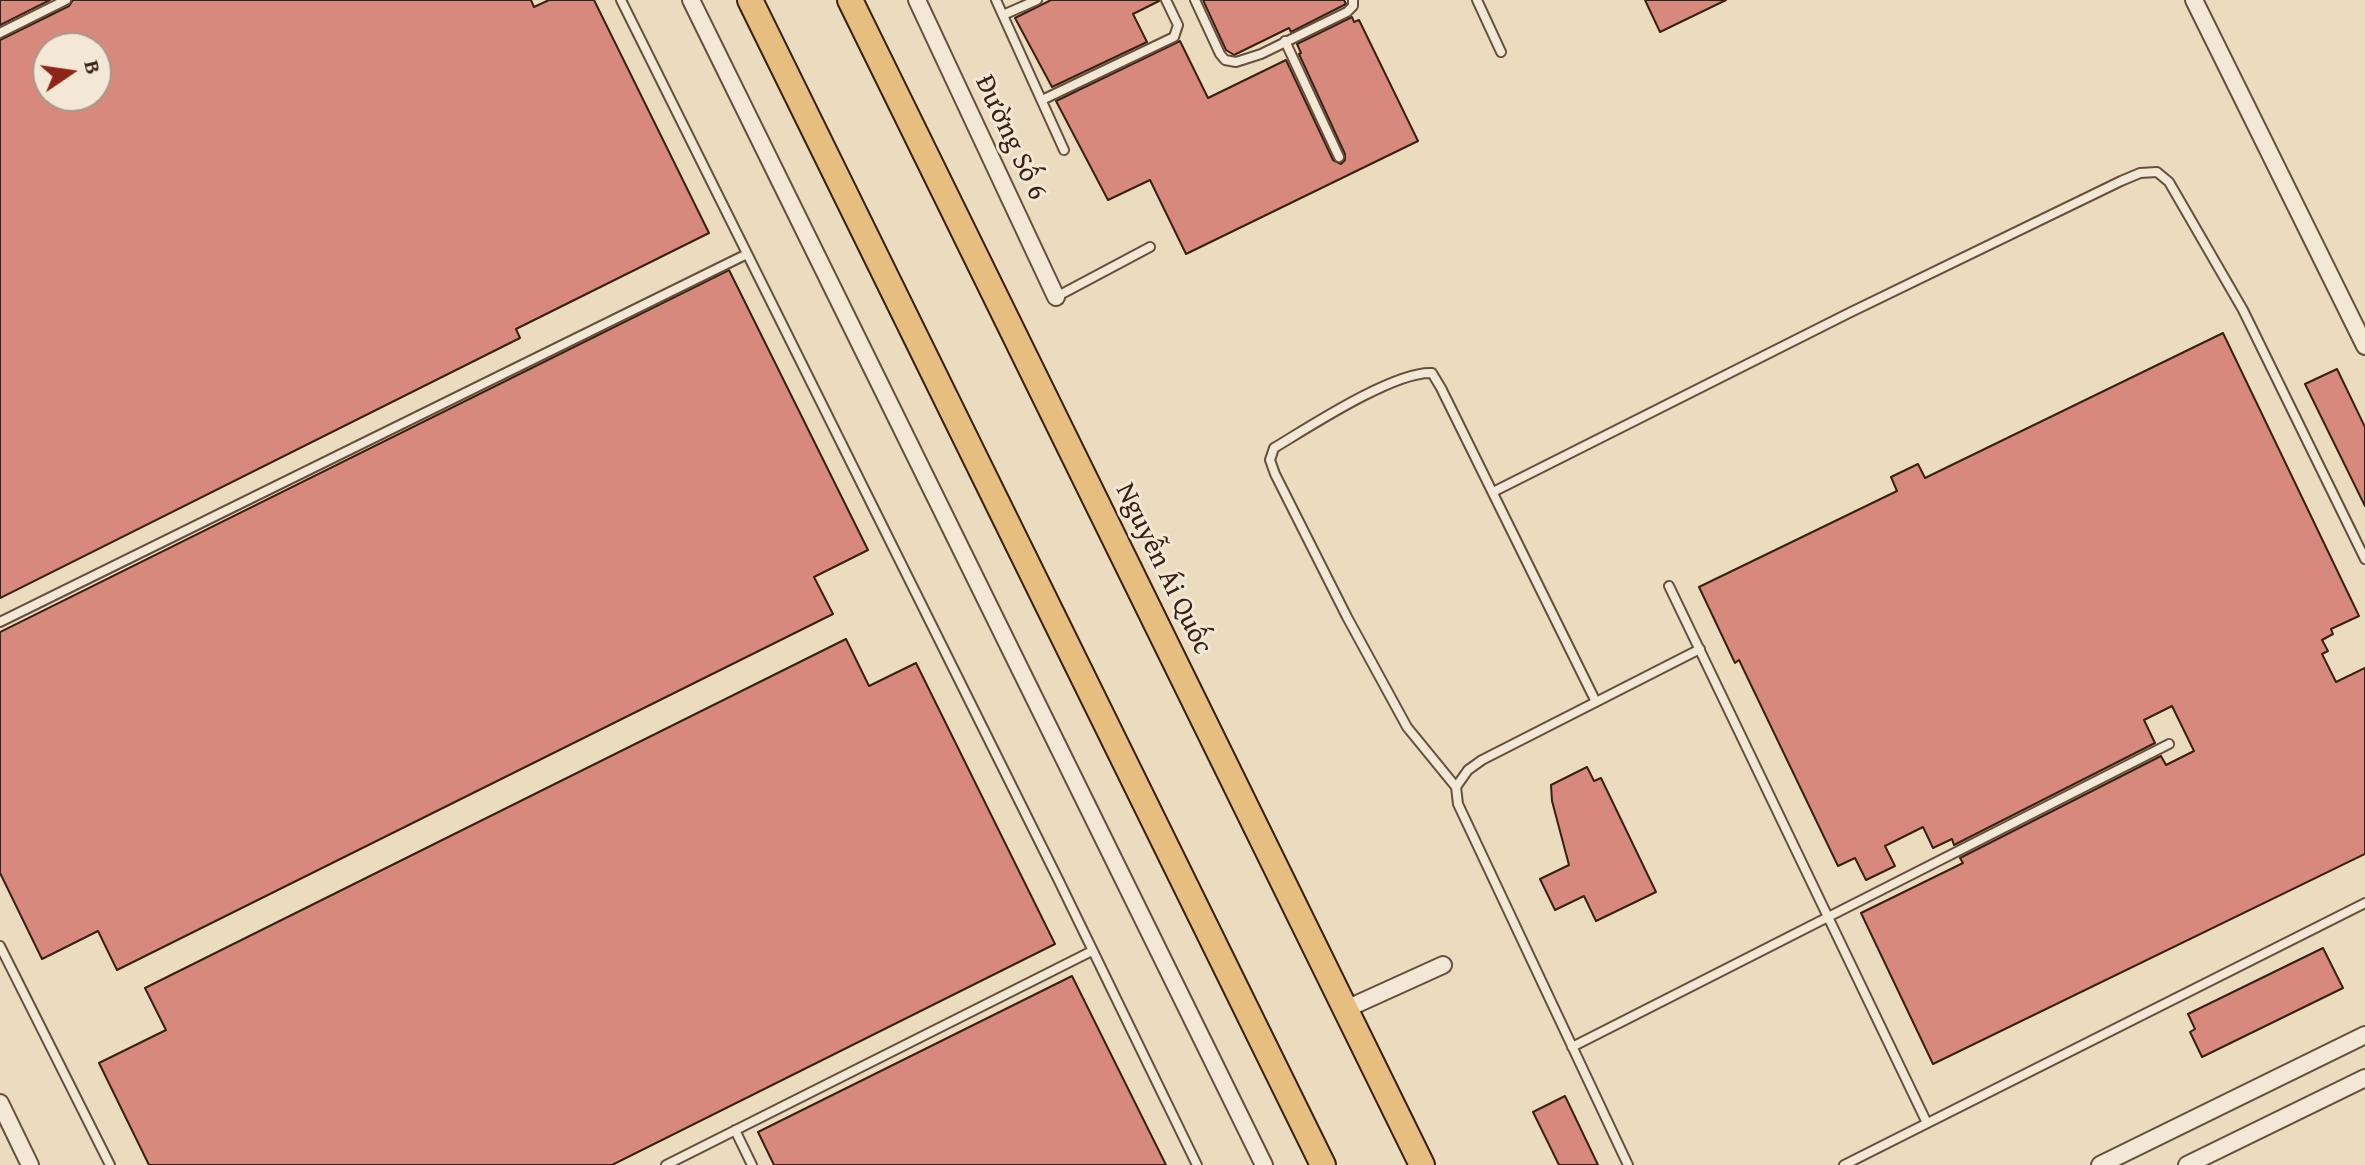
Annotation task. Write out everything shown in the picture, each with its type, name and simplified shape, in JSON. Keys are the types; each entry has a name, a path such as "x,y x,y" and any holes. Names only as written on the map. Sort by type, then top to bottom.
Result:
{"main road":[{"path":"750,0 1323,1165"},
{"name":"Nguyễn Ái Quốc","path":"850,0 1422,1165"}],"street":[{"path":"691,0 1264,1165"},
{"name":"Đường Số 6","path":"917,0 1056,297"},
{"path":"2194,0 2365,346"},
{"path":"1346,1009 1443,965"},
{"path":"2100,1165 2365,1035"},
{"path":"2187,1165 2365,1078"},
{"path":"0,1103 30,1165"}],"lane":[{"path":"0,33 66,0"},
{"path":"621,0 1197,1165"},
{"path":"996,0 1064,150"},
{"path":"1003,15 1037,0"},
{"path":"1042,100 1174,37 1178,25 1166,0"},
{"path":"1195,0 1225,60 1236,62 1261,54 1347,12 1353,6 1353,0"},
{"path":"1477,0 1501,52"},
{"path":"1285,41 1339,157"},
{"path":"1493,492 2092,195 2140,173 2157,172 2169,182 2243,310 2365,559"},
{"path":"1056,297 1150,247"},
{"path":"0,622 747,254"},
{"path":"1596,702 1432,373 1417,372 1342,407 1274,448 1270,460 1347,617 1407,727 1456,787 1458,804 1628,1165"},
{"path":"1669,586 1927,1123"},
{"path":"1456,787 1468,770 1482,760 1700,649"},
{"path":"1572,1047 2169,744"},
{"path":"1844,1165 2365,903"},
{"path":"0,946 110,1165"},
{"path":"666,1165 1092,951"},
{"path":"735,1130 752,1165"}],"building":[{"path":"0,0 50,0 0,25"},
{"path":"73,0 531,0 534,7 549,0 594,0 709,233 516,329 520,338 0,598 0,40 69,6"},
{"path":"1051,0 1159,1 1133,14 1147,42 1052,87 1015,18"},
{"path":"1203,0 1344,0 1346,4 1291,32 1289,28 1234,55 1226,50"},
{"path":"1645,0 1726,0 1660,32"},
{"path":"1352,17 1354,22 1359,20 1418,141 1186,254 1150,180 1108,200 1056,101 1180,41 1208,98 1286,60 1333,160 1341,164 1345,154 1297,44"},
{"path":"729,270 868,550 814,577 833,614 117,970 98,931 42,959 0,873 0,632"},
{"path":"2223,333 2359,616 2331,629 2333,634 2322,640 2328,651 2322,654 2336,682 2365,668 2365,854 1933,1064 1861,913 1963,863 1960,858 2161,756 2166,765 2194,751 2172,706 2144,720 2155,743 1954,845 1952,839 1933,848 1923,827 1885,846 1895,866 1866,880 1855,858 1838,866 1739,660 1735,663 1699,587 1897,491 1891,477 1918,464 1925,478"},
{"path":"2337,369 2365,427 2365,506 2305,384"},
{"path":"846,639 869,686 916,663 1055,944 612,1165 149,1165 99,1063 166,1030 145,988"},
{"path":"1587,767 1594,781 1601,778 1656,892 1596,921 1584,896 1555,910 1540,879 1569,865 1552,801 1551,785"},
{"path":"2323,948 2343,988 2202,1057 2190,1032 2195,1029 2188,1014"},
{"path":"1072,976 1166,1165 774,1165 758,1132"},
{"path":"1565,1096 1598,1165 1559,1165 1533,1112"}]}
